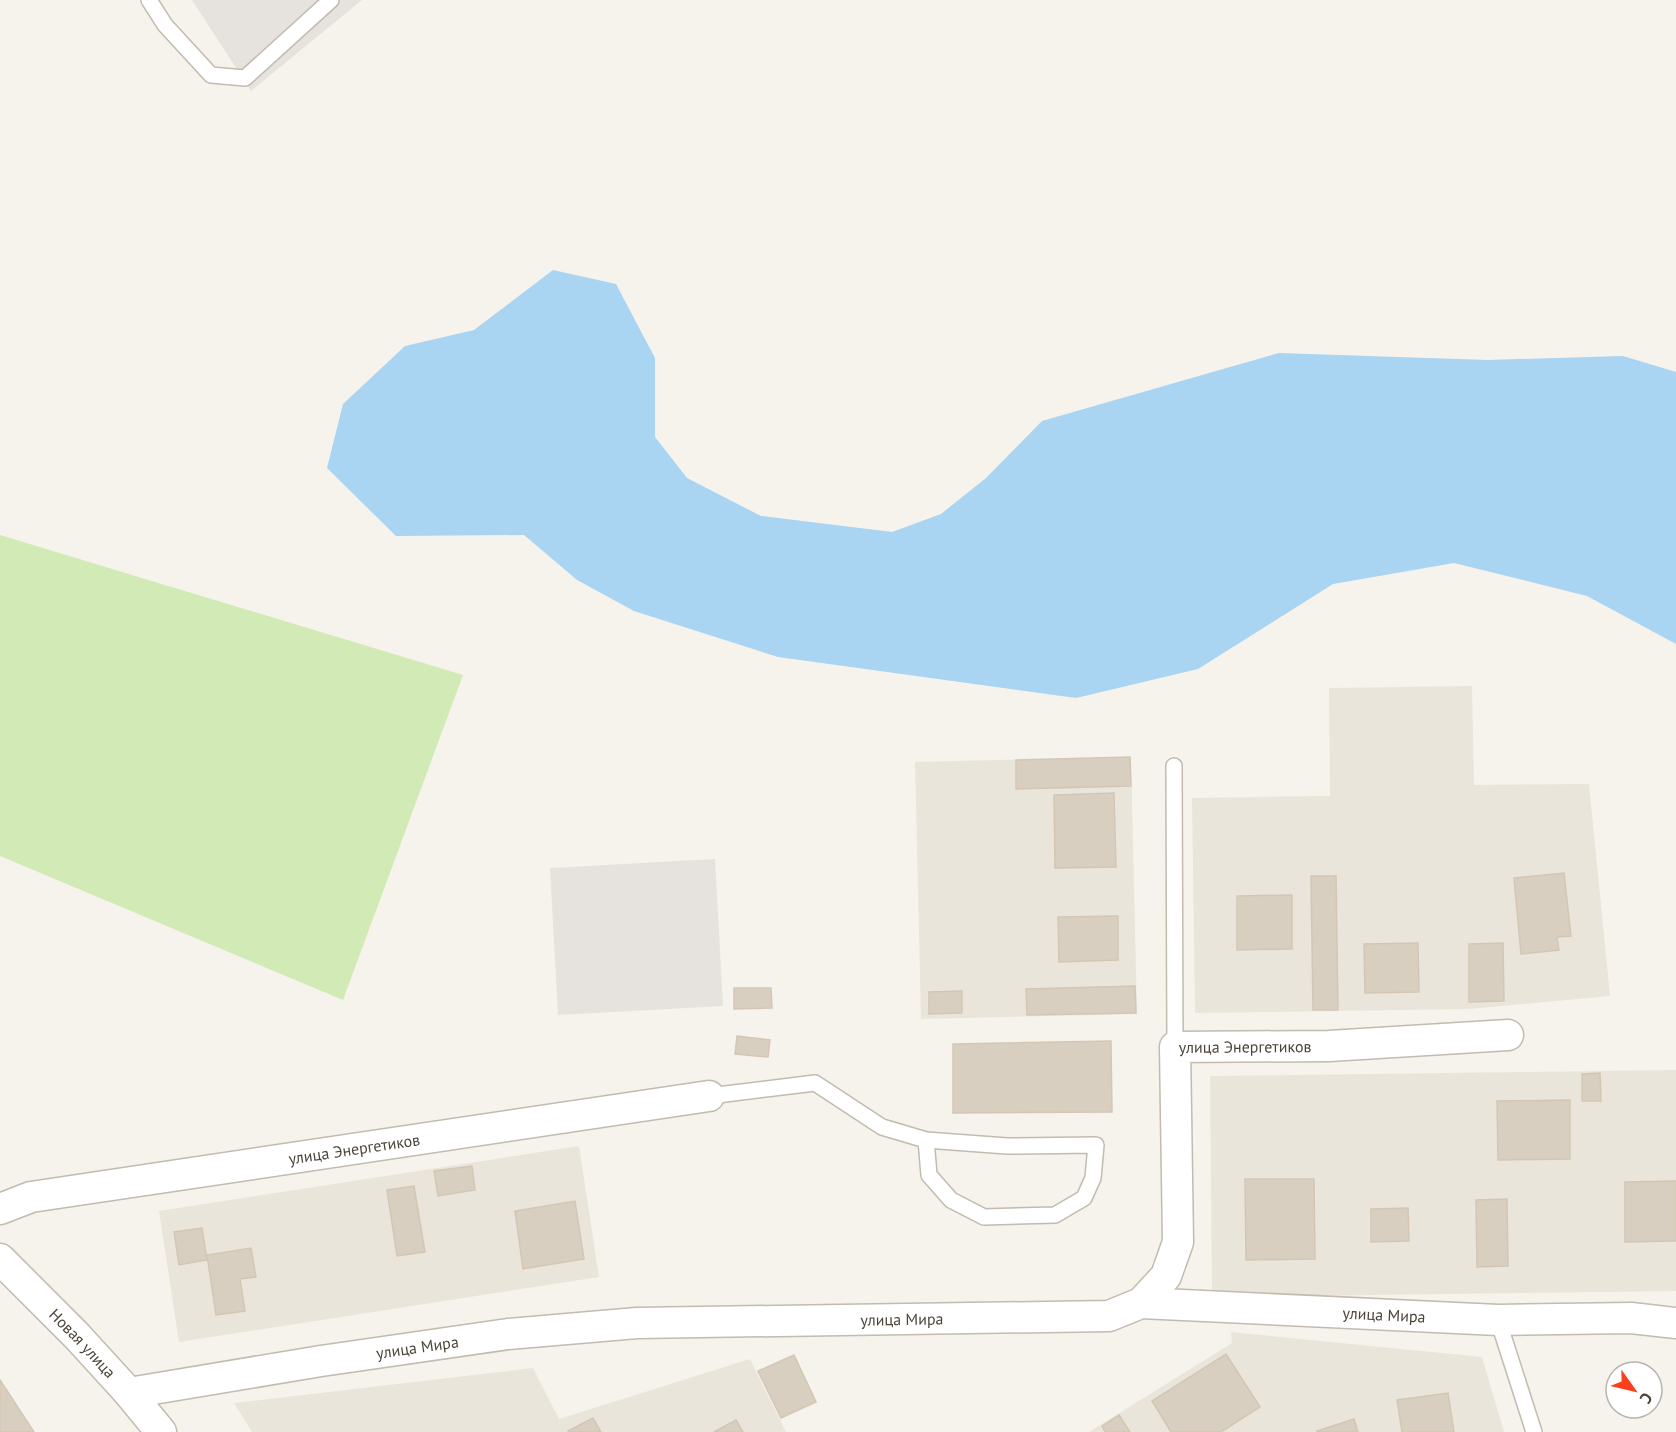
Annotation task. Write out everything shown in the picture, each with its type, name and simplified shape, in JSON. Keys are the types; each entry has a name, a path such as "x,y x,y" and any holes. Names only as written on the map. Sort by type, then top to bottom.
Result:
{"street":[{"name":"улица Энергетиков","path":"1141,1303 1166,1276 1178,1242 1175,1047 1329,1046 1508,1035"},
{"name":"улица Энергетиков","path":"0,1209 31,1197 710,1096"},
{"name":"Новая улица","path":"4,1273 77,1336 161,1432"},
{"name":"улица Мира","path":"129,1393 321,1361 508,1334 637,1323 1109,1316 1141,1303 1498,1320 1631,1318 1676,1323"}],"lane":[{"path":"149,0 165,25 211,75 245,78 331,0"},
{"path":"1174,766 1175,1047"},
{"path":"710,1096 815,1083 882,1127 926,1140 1007,1146 1096,1145 1093,1178 1084,1198 1055,1215 984,1217 951,1200 929,1175 926,1140"},
{"path":"1498,1320 1534,1432"}],"shaded area":[{"path":"192,0 362,0 251,91"},
{"path":"1472,686 1474,785 1589,784 1610,996 1469,1009 1195,1013 1192,798 1330,796 1329,688"},
{"path":"1131,757 1137,1014 921,1019 915,762"},
{"path":"715,859 723,1006 558,1015 550,868"},
{"path":"1676,1070 1676,1291 1212,1297 1210,1076"},
{"path":"579,1146 599,1277 179,1342 159,1211"},
{"path":"1231,1332 1482,1357 1504,1432 1089,1432 1232,1343"},
{"path":"750,1359 786,1432 252,1432 234,1403 533,1368 559,1419"}],"green space":[{"path":"0,535 463,675 343,1000 0,856"}],"water":[{"path":"553,270 616,284 655,358 655,437 687,478 761,516 892,532 941,514 986,478 1042,421 1279,353 1488,360 1623,356 1676,372 1676,644 1587,596 1454,563 1333,584 1198,669 1076,698 778,657 634,611 577,580 524,535 396,536 327,468 343,404 405,346 474,330"}],"building":[{"path":"1130,757 1131,786 1016,789 1016,760"},
{"path":"1114,793 1116,867 1055,868 1054,795"},
{"path":"1564,873 1571,936 1557,937 1559,950 1521,954 1514,878"},
{"path":"1311,876 1336,876 1338,1010 1313,1010"},
{"path":"1292,895 1292,949 1237,950 1237,896"},
{"path":"1118,916 1118,960 1059,962 1058,917"},
{"path":"1418,943 1419,992 1365,993 1364,944"},
{"path":"1503,943 1504,1001 1469,1002 1469,944"},
{"path":"1135,986 1136,1013 1027,1015 1026,989"},
{"path":"734,988 771,988 772,1008 734,1009"},
{"path":"962,991 962,1013 929,1014 929,992"},
{"path":"737,1036 770,1040 768,1057 735,1054"},
{"path":"1111,1041 1112,1112 953,1113 953,1044"},
{"path":"1600,1073 1601,1101 1582,1101 1582,1074"},
{"path":"1570,1100 1570,1159 1498,1160 1497,1101"},
{"path":"472,1166 475,1190 438,1196 434,1171"},
{"path":"1245,1179 1314,1179 1315,1259 1246,1260"},
{"path":"1676,1181 1676,1241 1625,1242 1625,1182"},
{"path":"414,1186 425,1252 397,1256 387,1190"},
{"path":"1507,1199 1508,1266 1477,1267 1476,1200"},
{"path":"575,1201 584,1259 523,1269 515,1211"},
{"path":"1408,1208 1409,1241 1371,1242 1371,1209"},
{"path":"202,1228 207,1260 179,1265 174,1232"},
{"path":"251,1248 256,1277 240,1279 245,1311 216,1315 207,1255"},
{"path":"1226,1354 1260,1407 1221,1432 1171,1432 1152,1401"},
{"path":"794,1355 816,1402 781,1418 758,1371"},
{"path":"0,1380 34,1432 0,1432"},
{"path":"1448,1393 1454,1432 1402,1432 1397,1400"},
{"path":"1119,1415 1130,1432 1105,1432 1102,1426"},
{"path":"593,1418 601,1432 568,1432 568,1431"},
{"path":"1354,1419 1358,1432 1317,1431"},
{"path":"736,1420 743,1432 714,1432"}]}
